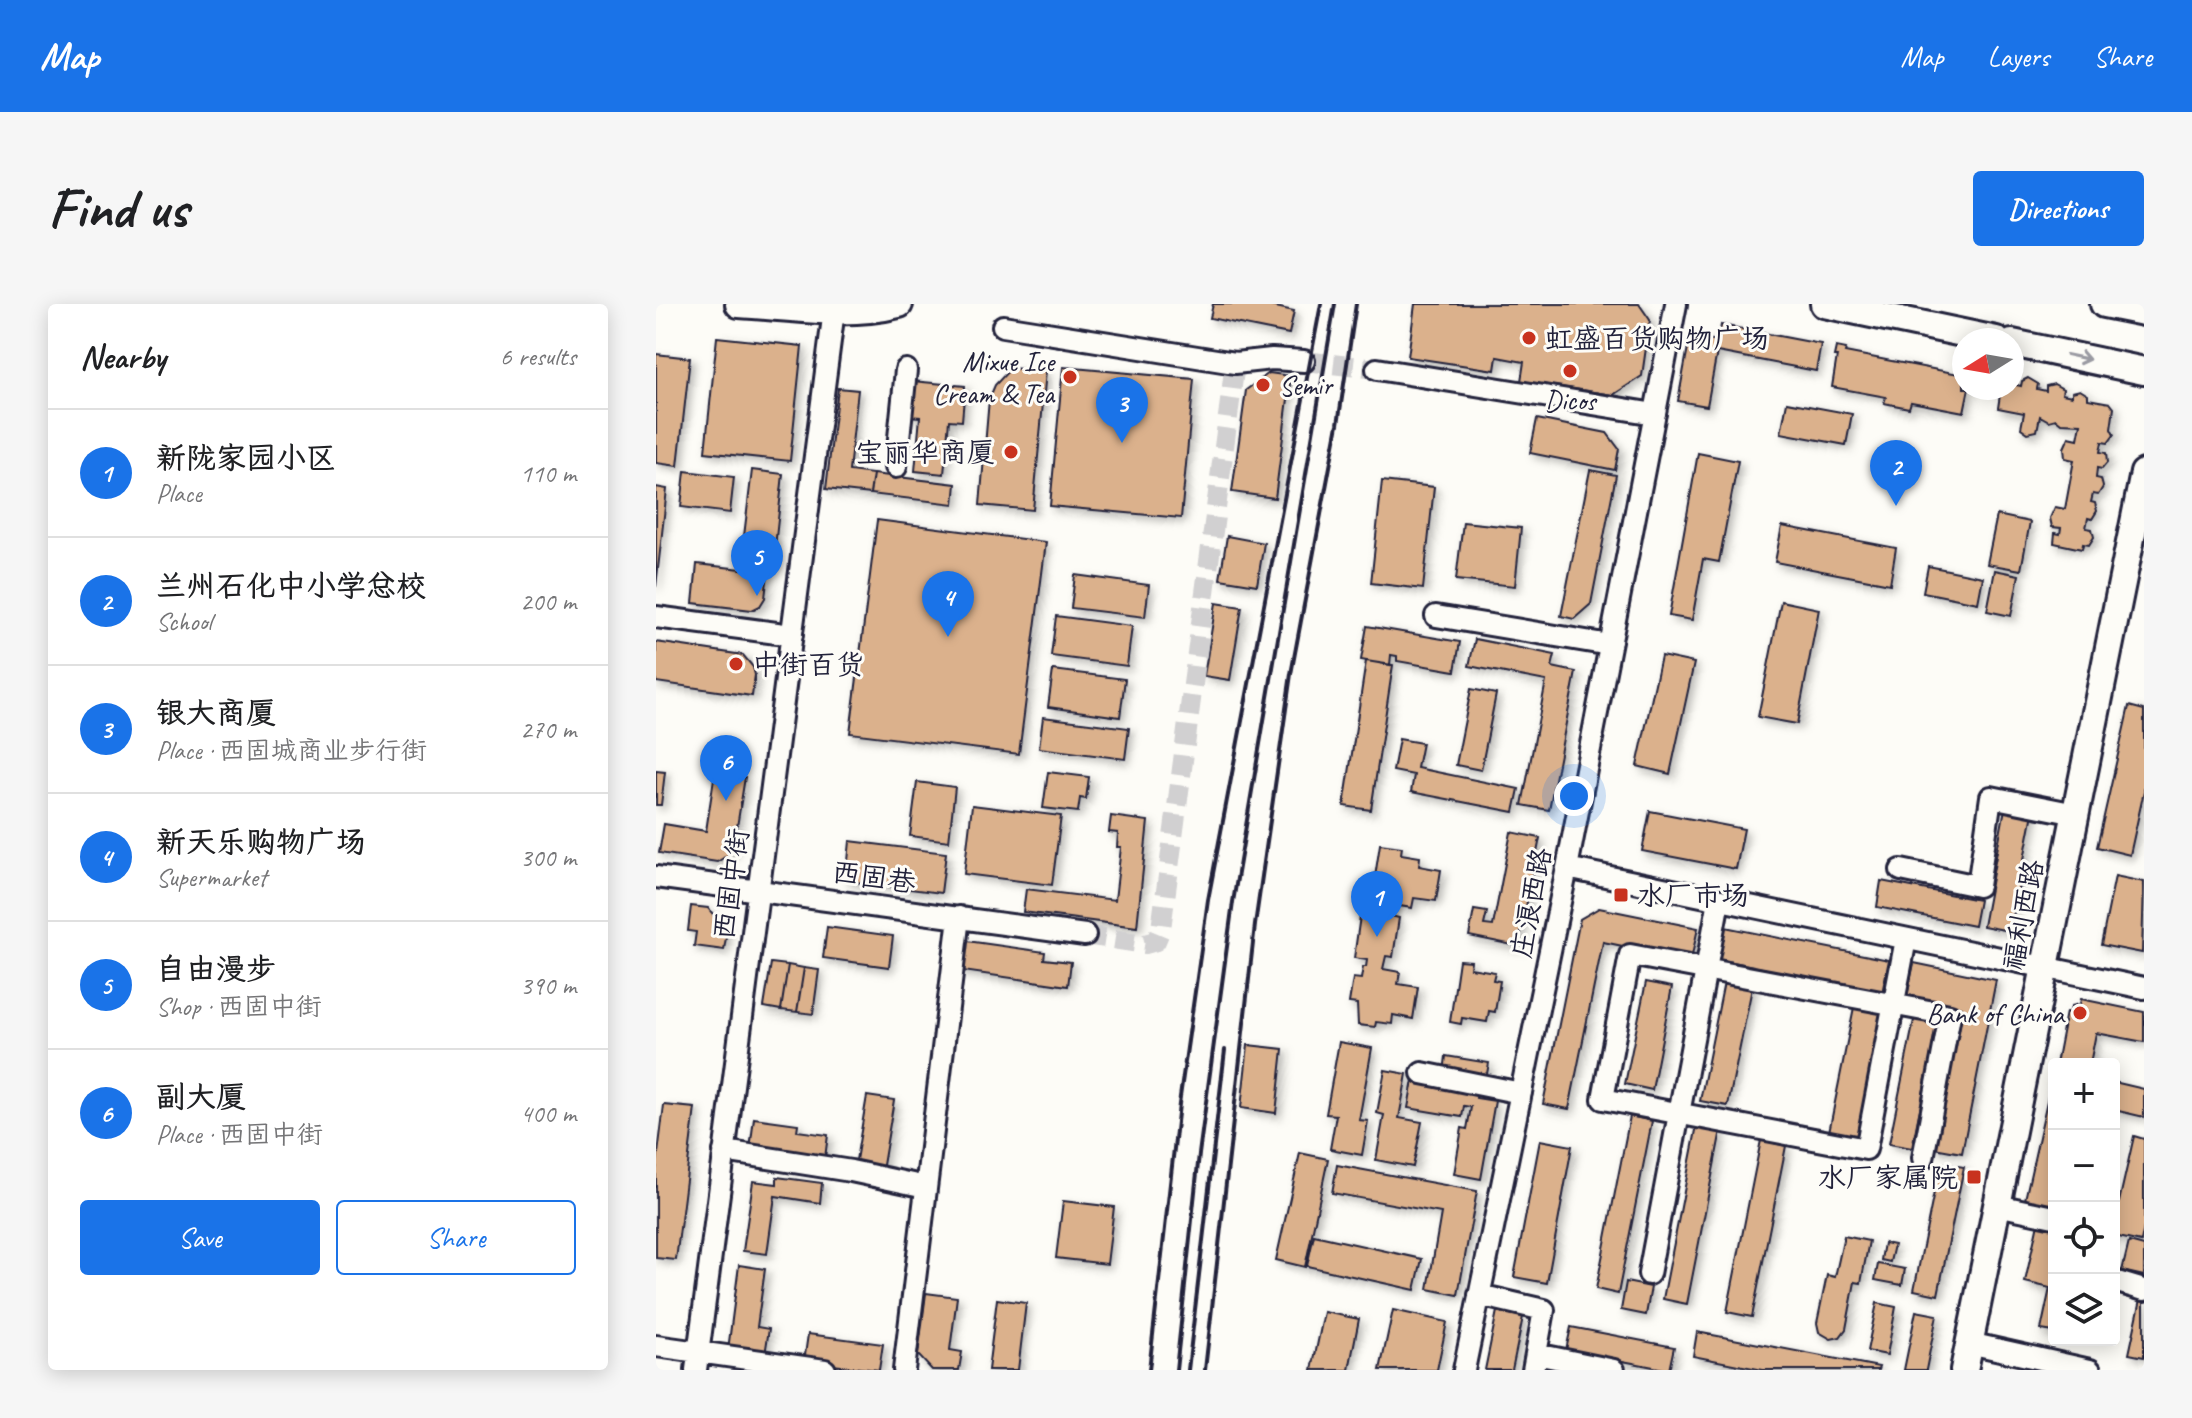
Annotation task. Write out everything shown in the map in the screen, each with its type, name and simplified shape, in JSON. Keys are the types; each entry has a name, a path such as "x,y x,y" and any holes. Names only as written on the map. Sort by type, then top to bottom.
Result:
{"main road":[{"path":"739,304 834,310 899,304"},
{"path":"1824,304 1952,331"},
{"path":"2104,304 2144,312"},
{"path":"2024,346 2144,371"},
{"name":"福利西路","path":"1964,1370 2144,473"}],"street":[{"name":"庄浪西路","path":"1464,1370 1567,868 1676,304"},
{"name":"西固中街","path":"697,1362 834,310"},
{"path":"1003,326 1235,363 1272,359 1304,361"},
{"path":"1377,369 1655,414"},
{"path":"896,467 906,370"},
{"path":"1436,616 1610,645"},
{"path":"656,617 792,635"},
{"path":"1901,870 1978,886 1991,797 2076,814"},
{"path":"1567,868 2144,988"},
{"name":"西固巷","path":"656,877 1085,935"},
{"path":"1649,1274 1719,900"},
{"path":"904,1370 959,917"},
{"path":"1906,939 1894,1005 1866,1149 1603,1099 1630,955 1894,1005 1950,1015 1923,1158"},
{"path":"1422,1073 1521,1093"},
{"path":"724,1151 851,1171 926,1187"},
{"path":"1997,1205 2048,1216"},
{"path":"2120,1283 2144,1290"},
{"path":"1479,1295 1544,1310 1534,1362 1614,1370"},
{"path":"1969,1343 2090,1370"},
{"path":"656,1346 697,1362 825,1370"}],"building":[{"path":"1213,304 1262,304 1294,311 1289,334 1210,318"},
{"name":"虹盛百货购物广场","path":"1415,304 1639,304 1650,320 1642,376 1613,395 1521,381 1524,362 1497,357 1495,370 1408,357"},
{"path":"1721,325 1821,344 1816,371 1717,352 1707,406 1678,401 1690,336 1718,341"},
{"path":"717,337 802,346 790,461 705,452"},
{"path":"1836,347 1846,349 1845,352 1952,373 1952,400 1966,400 1964,412 1911,402 1909,408 1884,403 1886,397 1832,387 1837,356 1834,356"},
{"path":"656,354 690,358 678,466 656,463"},
{"path":"1063,367 1194,379 1181,518 1050,506"},
{"name":"宝丽华商厦","path":"1011,368 1046,371 1033,510 980,505 989,399 995,385"},
{"path":"1269,373 1291,376 1275,498 1232,492 1246,390"},
{"path":"2028,378 2038,384 2037,389 2046,391 2046,386 2054,384 2063,389 2062,394 2072,396 2072,392 2080,390 2088,395 2088,399 2110,403 2114,408 2111,429 2114,435 2108,443 2102,442 2100,452 2106,453 2107,463 2102,469 2097,468 2096,478 2101,479 2103,487 2098,495 2093,494 2091,502 2095,503 2097,511 2092,519 2088,518 2086,528 2092,529 2094,537 2089,545 2083,544 2082,549 2054,543 2055,533 2060,534 2061,528 2052,527 2050,518 2055,507 2065,509 2074,460 2065,458 2064,448 2069,437 2078,439 2081,424 2061,423 2056,419 2049,421 2040,416 2037,431 2028,433 2021,428 2024,413 1998,408 1999,400 2024,400 2024,380"},
{"path":"912,381 965,386 962,421 949,420 944,474 915,471 920,417 909,416"},
{"path":"838,388 858,390 849,471 873,474 870,494 826,489"},
{"path":"1787,402 1852,414 1846,445 1781,433"},
{"path":"1537,419 1607,433 1619,449 1615,470 1530,453"},
{"path":"1698,453 1738,461 1719,562 1703,559 1692,620 1669,616"},
{"path":"752,470 783,474 773,565 741,561"},
{"path":"1590,470 1616,475 1591,604 1574,619 1561,616"},
{"path":"685,471 734,477 730,513 681,507"},
{"path":"873,474 956,484 954,504 870,494"},
{"path":"1382,481 1434,487 1423,589 1371,583"},
{"path":"656,487 667,489 656,587"},
{"path":"1997,515 2030,522 2021,570 1987,564"},
{"path":"877,520 1046,542 1019,754 850,733"},
{"path":"1463,522 1521,528 1515,586 1456,580"},
{"path":"1782,526 1896,548 1890,584 1775,562"},
{"path":"1227,536 1264,543 1257,585 1220,579"},
{"path":"697,564 768,572 765,598 760,606 752,610 693,603"},
{"path":"1928,566 1983,577 1978,603 1923,592"},
{"path":"1995,570 2019,575 2011,616 1987,611"},
{"path":"1075,575 1149,585 1145,617 1071,608"},
{"path":"1781,601 1819,609 1797,724 1758,717"},
{"path":"1216,603 1242,607 1230,680 1204,676"},
{"path":"1056,616 1132,626 1127,666 1051,656"},
{"path":"1367,626 1460,642 1455,671 1397,661 1397,656 1391,655 1390,665 1361,660"},
{"path":"1475,639 1555,655 1552,667 1576,672 1549,810 1522,805 1546,681 1469,666"},
{"path":"656,642 743,655 753,667 755,675 752,696 656,682"},
{"path":"1661,656 1694,663 1670,774 1637,766"},
{"path":"1366,661 1393,665 1371,810 1344,806"},
{"path":"1053,670 1125,679 1120,717 1048,707"},
{"path":"1471,689 1496,694 1481,770 1456,765"},
{"path":"2129,706 2144,710 2144,791 2130,855 2097,847"},
{"path":"1043,717 1129,728 1125,759 1039,748"},
{"path":"1399,739 1422,743 1417,768 1519,789 1514,812 1411,792 1414,775 1393,771"},
{"path":"656,771 665,772 661,805 656,805"},
{"path":"715,772 745,777 733,852 717,862 659,853 664,824 706,831"},
{"path":"1048,772 1089,777 1086,799 1080,798 1078,812 1043,808"},
{"path":"917,782 955,787 949,841 910,836"},
{"path":"2006,803 2034,808 2010,931 1983,926"},
{"path":"972,805 1061,816 1052,885 964,874"},
{"path":"1650,811 1744,829 1736,869 1642,851"},
{"path":"1111,816 1148,821 1137,927 1023,912 1026,889 1115,900 1121,847 1117,847 1118,833 1109,832"},
{"path":"1511,832 1540,838 1518,946 1469,936 1474,910 1487,912 1484,925 1493,926"},
{"path":"850,841 946,853 941,893 846,881"},
{"path":"1380,844 1402,847 1401,854 1420,857 1419,866 1441,870 1436,901 1414,898 1412,908 1393,905 1391,916 1399,918 1393,957 1386,956 1383,969 1400,972 1398,984 1418,987 1413,1019 1393,1015 1392,1024 1376,1022 1375,1027 1358,1025 1357,1004 1349,1003 1353,978 1361,979 1363,967 1366,967 1367,960 1354,958 1362,902 1371,903"},
{"path":"2115,876 2144,882 2142,953 2101,945"},
{"path":"1881,881 1979,900 1974,926 1877,907"},
{"path":"691,906 708,908 727,931 724,950 694,946 696,932 688,931"},
{"path":"1599,908 1698,928 1691,960 1603,942 1569,1109 1543,1104 1580,919"},
{"path":"827,927 893,936 889,967 823,958"},
{"path":"1725,927 1889,960 1882,993 1719,959"},
{"path":"960,940 1045,952 1044,959 1071,962 1068,986 956,970"},
{"path":"1459,960 1471,961 1470,968 1495,972 1493,980 1500,981 1495,1012 1489,1011 1487,1022 1462,1018 1461,1024 1450,1022"},
{"path":"771,963 788,965 781,1010 764,1007"},
{"path":"1914,963 1996,980 1962,1153 1934,1148 1962,1007 1907,996"},
{"path":"788,965 804,968 797,1012 781,1010"},
{"path":"804,968 819,970 813,1014 797,1012"},
{"path":"1725,977 1753,983 1728,1106 1700,1101"},
{"path":"1646,982 1672,987 1652,1090 1625,1084"},
{"path":"2081,999 2144,1012 2144,1042 2096,1033 2091,1058 2057,1058 2066,1012 2070,1013 2071,1006 2080,1004"},
{"path":"1854,1007 1882,1013 1857,1138 1829,1132"},
{"path":"1915,1015 1938,1020 1912,1148 1889,1144"},
{"path":"1339,1042 1372,1048 1359,1120 1368,1121 1362,1155 1330,1149 1336,1115 1326,1114"},
{"path":"1248,1045 1283,1049 1276,1113 1241,1108"},
{"path":"1446,1056 1489,1063 1486,1079 1444,1073"},
{"path":"1385,1070 1407,1074 1399,1118 1422,1122 1413,1167 1376,1160 1384,1115 1377,1113"},
{"path":"1413,1080 1477,1092 1476,1098 1495,1101 1481,1179 1454,1174 1462,1128 1467,1129 1471,1107 1464,1106 1462,1117 1408,1108"},
{"path":"2120,1083 2144,1089 2144,1117 2120,1111"},
{"path":"867,1096 894,1100 882,1171 855,1166"},
{"path":"2048,1096 2048,1210 2024,1204"},
{"path":"664,1105 695,1108 676,1260 656,1258 656,1170"},
{"path":"1630,1116 1652,1121 1618,1294 1596,1289"},
{"path":"754,1118 798,1124 797,1131 828,1135 825,1158 750,1149"},
{"path":"1697,1125 1721,1130 1687,1304 1663,1299"},
{"path":"2134,1136 2144,1139 2144,1227 2141,1242 2120,1237 2120,1198"},
{"path":"1540,1140 1572,1146 1547,1283 1514,1277"},
{"path":"1761,1140 1786,1146 1752,1317 1727,1312"},
{"path":"1300,1153 1328,1159 1305,1267 1276,1260"},
{"path":"1940,1163 1964,1167 1938,1295 1914,1290"},
{"path":"1337,1165 1477,1191 1458,1295 1428,1289 1441,1213 1332,1193"},
{"path":"777,1177 822,1183 820,1203 775,1196 767,1254 743,1251 753,1181 777,1184"},
{"path":"1063,1201 1114,1207 1107,1264 1056,1258"},
{"path":"2038,1223 2048,1225 2048,1288 2025,1282"},
{"path":"1314,1235 1422,1259 1415,1290 1307,1266"},
{"path":"1844,1236 1869,1241 1861,1283 1855,1282 1846,1329 1840,1337 1831,1339 1819,1332 1817,1323 1827,1275 1835,1277"},
{"path":"2129,1242 2144,1246 2144,1276 2122,1271"},
{"path":"1884,1243 1894,1245 1890,1262 1881,1260"},
{"path":"1878,1264 1905,1269 1902,1285 1875,1280"},
{"path":"739,1265 765,1269 757,1327 769,1329 765,1355 728,1350"},
{"path":"1626,1282 1651,1287 1646,1315 1621,1310"},
{"path":"926,1293 957,1297 950,1350 962,1352 959,1370 932,1370 918,1355"},
{"path":"2048,1297 2048,1331 2041,1330"},
{"path":"997,1299 1026,1303 1018,1370 988,1370"},
{"path":"2141,1299 2144,1299 2144,1357 2129,1354"},
{"path":"1877,1303 1896,1307 1887,1355 1867,1351"},
{"path":"1393,1310 1447,1322 1437,1370 1380,1370"},
{"path":"1497,1311 1523,1317 1512,1370 1485,1370"},
{"path":"1916,1311 1937,1315 1926,1370 1904,1370"},
{"path":"1324,1312 1359,1319 1349,1370 1312,1370"},
{"path":"1571,1327 1674,1347 1669,1370 1566,1350"},
{"path":"1697,1332 1879,1367 1878,1370 1763,1370 1693,1356"},
{"path":"808,1334 883,1344 879,1370 804,1362"}],"tunnel":[{"path":"1304,361 1377,369"},
{"path":"1085,935 1145,944 1156,941 1161,929 1235,363"}],"railway":[{"path":"1149,1370 1179,1104 1208,900 1321,304"},
{"path":"1176,1370 1199,1154 1233,902 1335,304"},
{"path":"1205,1370 1255,925 1291,674 1338,424 1356,304"},
{"path":"1188,1370 1225,1050"}],"place":[{"name":"虹盛百货购物广场","path":"1529,338"},
{"name":"Dicos","path":"1570,371"},
{"name":"Mixue Ice Cream & Tea","path":"1070,377"},
{"name":"Semir","path":"1263,385"},
{"name":"银大商厦","path":"1122,443"},
{"name":"宝丽华商厦","path":"1011,452"},
{"name":"兰州石化中小学总校","path":"1896,506"},
{"name":"自由漫步","path":"757,596"},
{"name":"新天乐购物广场","path":"948,637"},
{"name":"中街百货","path":"736,664"},
{"name":"副大厦","path":"726,801"},
{"name":"水厂市场","path":"1621,895"},
{"name":"新陇家园小区","path":"1377,937"},
{"name":"Bank of China","path":"2080,1013"},
{"name":"水厂家属院","path":"1974,1177"}]}
